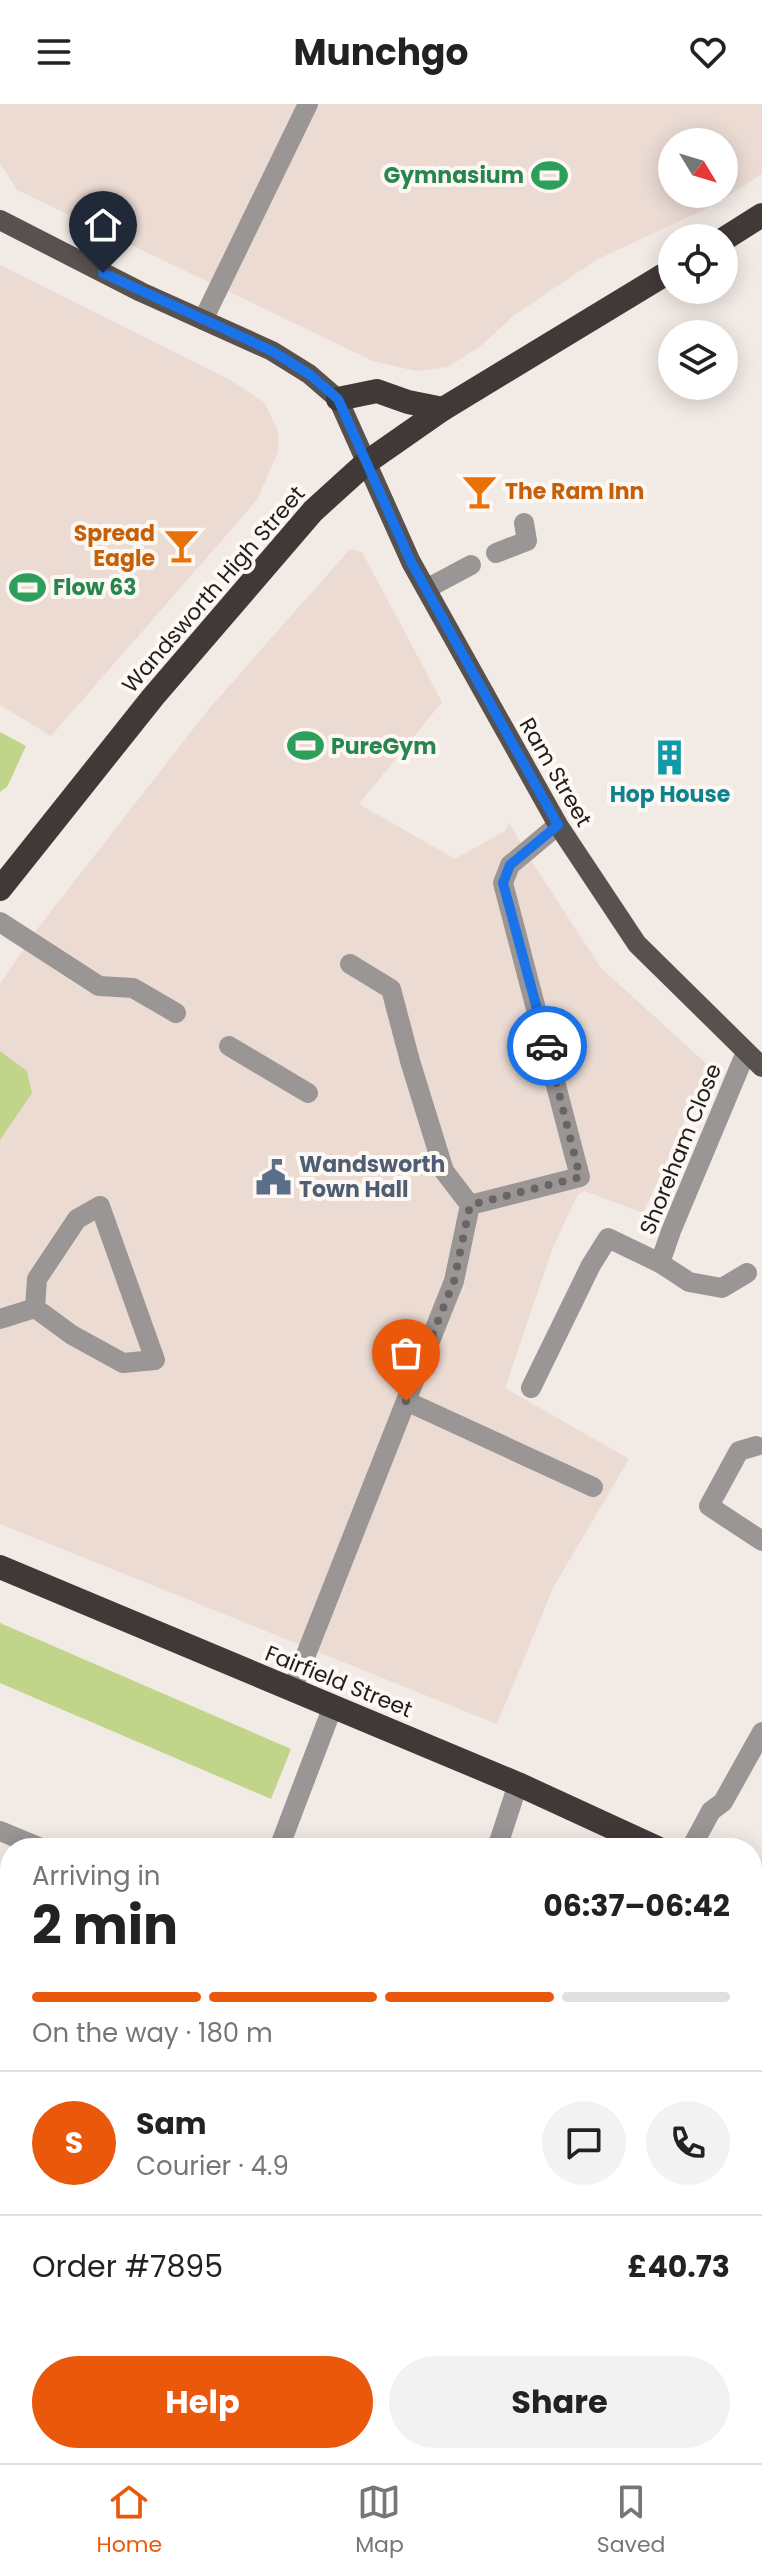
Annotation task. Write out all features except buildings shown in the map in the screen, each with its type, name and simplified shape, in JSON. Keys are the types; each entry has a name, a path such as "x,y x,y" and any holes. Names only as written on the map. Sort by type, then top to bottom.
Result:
{"highway":[{"path":"738,230 762,215"},
{"name":"Wandsworth High Street","path":"0,889 153,697 313,511 367,462 443,409 658,278"},
{"path":"338,399 377,391 408,402 443,409"},
{"name":"Fairfield Street","path":"0,1567 518,1784 635,1838"}],"main road":[{"path":"0,220 141,292 272,351 309,374 338,399"},
{"name":"Ram Street","path":"338,399 389,518 558,825 637,944 762,1067"}],"street":[{"path":"203,320 308,104"},
{"path":"496,553 527,541 524,523"},
{"path":"426,589 471,565"},
{"path":"470,1205 580,1177 503,883 510,865 558,825"},
{"path":"0,922 99,986 133,988 176,1013"},
{"path":"292,1690 454,1281 470,1205 444,1171 391,989 350,964"},
{"path":"229,1046 308,1093"},
{"name":"Shoreham Close","path":"746,1052 660,1263 689,1282 722,1288 747,1273"},
{"path":"100,1206 155,1360 123,1363 72,1335 35,1308 37,1279 77,1219 100,1206"},
{"path":"531,1388 591,1265 608,1238 660,1263"},
{"path":"0,1319 35,1308"},
{"path":"406,1401 593,1487"},
{"path":"756,1446 739,1451 709,1506 762,1541"},
{"path":"283,1838 333,1706"},
{"path":"696,1838 711,1811 723,1802 762,1732"},
{"path":"500,1838 518,1784"}],"shaded area":[{"path":"0,104 762,104 762,174 738,190 738,128 658,128 658,208 707,208 673,224 658,224 658,231 596,260 513,316 482,345 448,367 416,371 373,361 17,190 0,163"},
{"path":"0,265 232,381 264,402 278,431 278,452 257,500 51,736 0,705"},
{"path":"350,549 362,552 442,702 359,804 455,859 505,831 509,822 601,968 709,1066 643,1213 585,1191 578,1194 553,1247 505,1388 629,1459 553,1588 497,1724 0,1524 0,984 38,928 208,710"}],"green space":[{"path":"0,732 26,746 7,787 0,792"},
{"path":"0,1051 27,1071 32,1093 0,1140"},
{"path":"0,1623 291,1749 271,1799 0,1683"}],"way so far":[{"path":"406,1401 454,1281 470,1205 580,1177 547,1046"}],"place":[{"name":"Gymnasium","path":"550,175"},
{"name":"The Ram Inn","path":"479,491"},
{"name":"Spread Eagle","path":"181,546"},
{"name":"Flow 63","path":"27,587"},
{"name":"PureGym","path":"305,746"},
{"name":"Hop House","path":"670,758"},
{"name":"Wandsworth Town Hall","path":"273,1177"}],"route":[{"path":"103,273 272,351 309,374 338,399 411,562 558,825 510,865 503,883 547,1046"}]}
